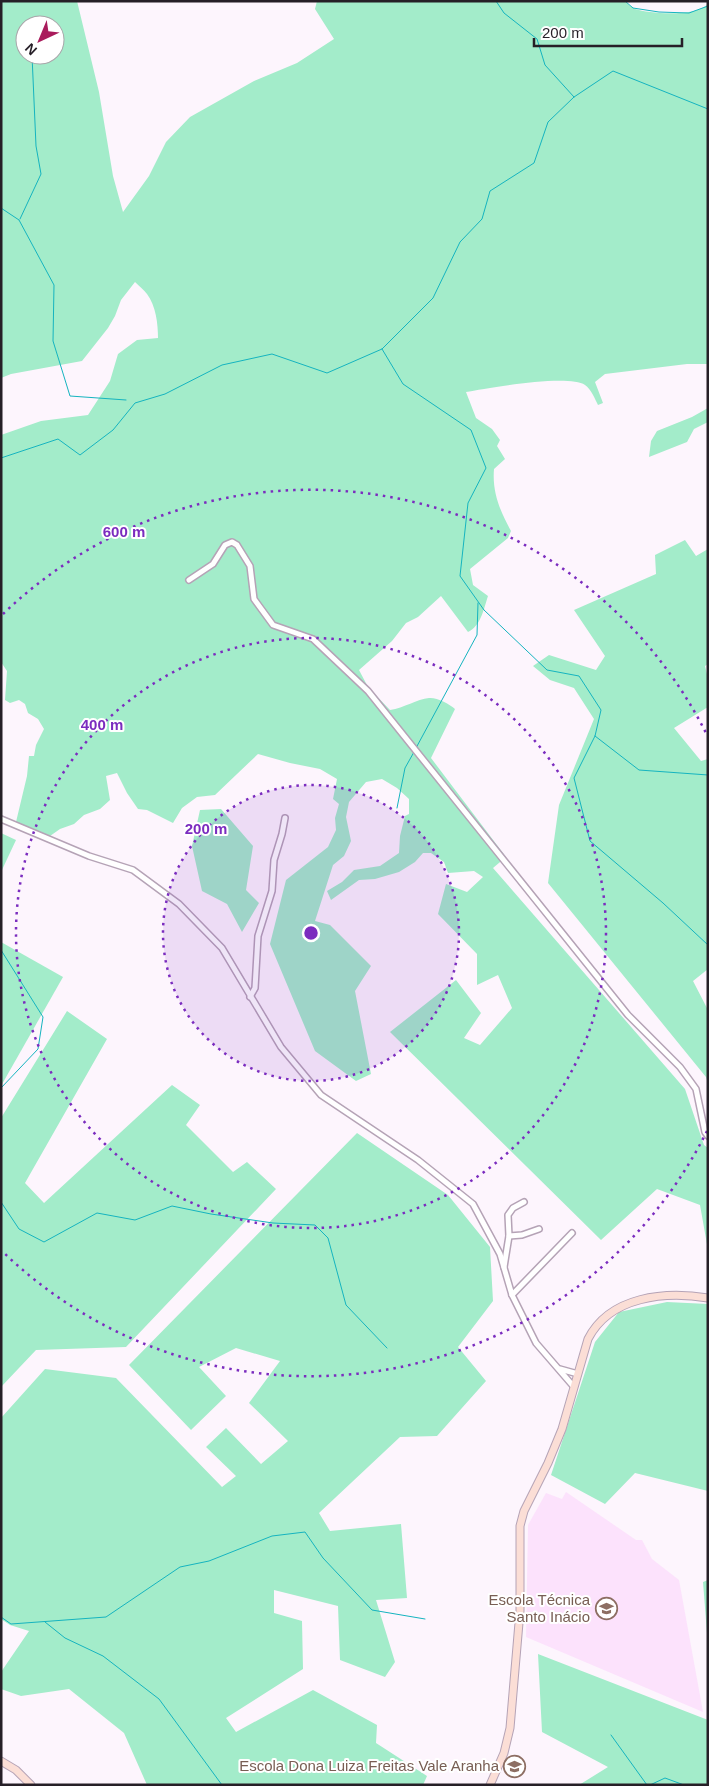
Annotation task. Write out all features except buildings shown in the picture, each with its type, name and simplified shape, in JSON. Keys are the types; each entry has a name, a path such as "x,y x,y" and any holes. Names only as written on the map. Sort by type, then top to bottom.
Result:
{"main road":[{"path":"490,1785 504,1753 510,1728 520,1611 520,1526 524,1511 548,1463 558,1437 588,1339 602,1320 621,1306 636,1300 666,1296 708,1298"},
{"path":"1,1761 16,1770 31,1785"}],"street":[{"path":"190,580 213,564 227,543 232,542 237,545 250,567 254,599 268,620 273,625 313,639 368,691 628,1015 680,1067 696,1089 705,1132 708,1136"},
{"path":"250,997 256,988 258,936 272,890 274,860 285,818"},
{"path":"1,819 90,856 133,870 179,904 222,948 280,1047 321,1095 418,1160 473,1204 500,1254 512,1295 536,1343 574,1387"},
{"path":"504,1267 509,1236 509,1213 524,1202"},
{"path":"509,1236 522,1235 539,1229"},
{"path":"512,1295 572,1234"},
{"path":"560,1369 578,1374"}],"shaded area":[{"name":"Escola Técnica Santo Inácio","path":"566,1492 636,1540 642,1540 652,1559 679,1580 703,1712 526,1637 528,1525 546,1493 562,1499"}],"green space":[{"path":"1,1 77,1 99,92 113,176 123,212 149,176 166,142 190,117 254,81 297,63 334,39 315,9 317,1 625,1 635,9 673,13 694,11 708,4 708,364 687,364 605,374 595,382 603,403 598,405 587,387 576,382 546,381 466,392 476,418 492,429 500,440 497,446 505,459 494,469 494,486 500,509 511,531 508,538 470,569 473,585 488,596 481,616 476,626 468,632 441,596 418,617 406,623 392,641 359,670 368,687 390,710 429,698 443,701 455,709 431,758 506,857 493,868 685,1089 704,1145 708,1148 708,1250 700,1205 657,1189 601,1240 390,1032 456,980 481,1013 464,1038 480,1045 512,1008 498,975 477,985 477,954 438,914 446,884 467,892 483,877 474,871 448,873 444,862 431,853 423,853 415,862 399,872 375,879 359,880 331,900 327,891 342,882 354,870 380,866 399,853 400,836 405,816 409,814 409,799 397,788 382,779 366,782 349,802 346,817 351,841 344,856 333,865 315,921 330,925 371,966 355,991 371,1074 356,1081 315,1051 270,944 286,880 328,847 336,830 335,818 339,804 333,799 337,779 320,769 258,754 215,795 197,797 182,808 173,823 147,810 138,809 117,773 106,776 110,800 100,809 84,815 74,824 60,829 50,836 16,822 27,776 29,756 34,756 36,745 44,729 38,719 28,713 25,704 19,700 10,703 5,700 7,671 1,662 1,435 41,421 88,415 110,381 118,354 137,340 158,338 158,327 153,304 146,292 135,282 121,300 108,328 82,361 11,374 1,378"},
{"path":"708,408 708,422 694,429 687,442 649,457 651,441 657,431 692,417"},
{"path":"685,540 696,556 708,549 708,664 705,666 708,678 708,707 674,728 701,761 708,759 708,969 693,981 708,1010 708,1083 706,1077 548,883 559,805 594,719 574,688 550,680 533,666 549,655 596,670 605,656 574,610 656,574 655,555"},
{"path":"221,809 253,846 246,890 259,903 242,932 227,904 202,891 192,846 200,810"},
{"path":"1,833 16,840 1,872"},
{"path":"1,942 63,977 1,1086"},
{"path":"67,1011 107,1039 25,1183 44,1203 172,1085 200,1105 186,1125 233,1172 247,1162 276,1189 126,1347 36,1350 1,1387 1,1118"},
{"path":"357,1133 448,1195 490,1247 493,1301 458,1347 486,1381 437,1436 400,1437 319,1513 330,1531 401,1524 407,1598 376,1600 395,1662 385,1677 340,1660 338,1606 274,1590 274,1613 302,1621 303,1669 226,1718 236,1732 313,1690 377,1725 376,1743 427,1776 423,1785 147,1785 124,1733 69,1689 21,1696 1,1689 1,1672 29,1631 10,1625 1,1619 1,1418 45,1369 116,1378 222,1487 236,1476 206,1447 226,1428 261,1464 288,1441 249,1403 280,1361 236,1348 199,1367 226,1396 191,1430 129,1365"},
{"path":"667,1302 708,1304 708,1491 635,1473 605,1504 551,1475 595,1342 619,1312"},
{"path":"708,1580 708,1646 703,1582"},
{"path":"538,1654 708,1720 708,1785 579,1785 608,1767 542,1732"}],"waterway":[{"path":"496,1 504,13 537,39 545,65 574,97"},
{"path":"625,1 633,8 659,12 689,13 708,6"},
{"path":"20,219 41,174 36,146 32,65"},
{"path":"1,458 58,439 80,455 113,430 135,403 165,394 222,365 272,354 327,373 382,349 433,298 460,242 482,219 490,191 534,163 548,122 574,97 613,71 708,109"},
{"path":"1,208 19,220 54,285 53,341 70,396 126,400"},
{"path":"382,349 403,384 471,430 486,468 468,503 460,576 484,610 547,670 579,676 601,710 595,736 574,778 590,841 663,903 708,945"},
{"path":"416,748 477,635 478,603"},
{"path":"595,736 639,770 708,775"},
{"path":"397,808 405,768 414,752"},
{"path":"1,950 43,1017 38,1049 1,1088"},
{"path":"1,1202 19,1229 44,1242 97,1213 135,1220 172,1206 273,1223 315,1225 328,1238 346,1305 387,1348"},
{"path":"1,1617 11,1624 106,1617 180,1567 209,1561 272,1536 305,1532 323,1558 372,1610 425,1619"},
{"path":"45,1622 65,1638 103,1656 159,1699 222,1785"},
{"path":"611,1735 647,1785"},
{"path":"650,1785 665,1778 684,1785"}],"place":[{"name":"Escola Técnica Santo Inácio","path":"606,1609"},
{"name":"Escola Dona Luiza Freitas Vale Aranha","path":"515,1766"}]}
